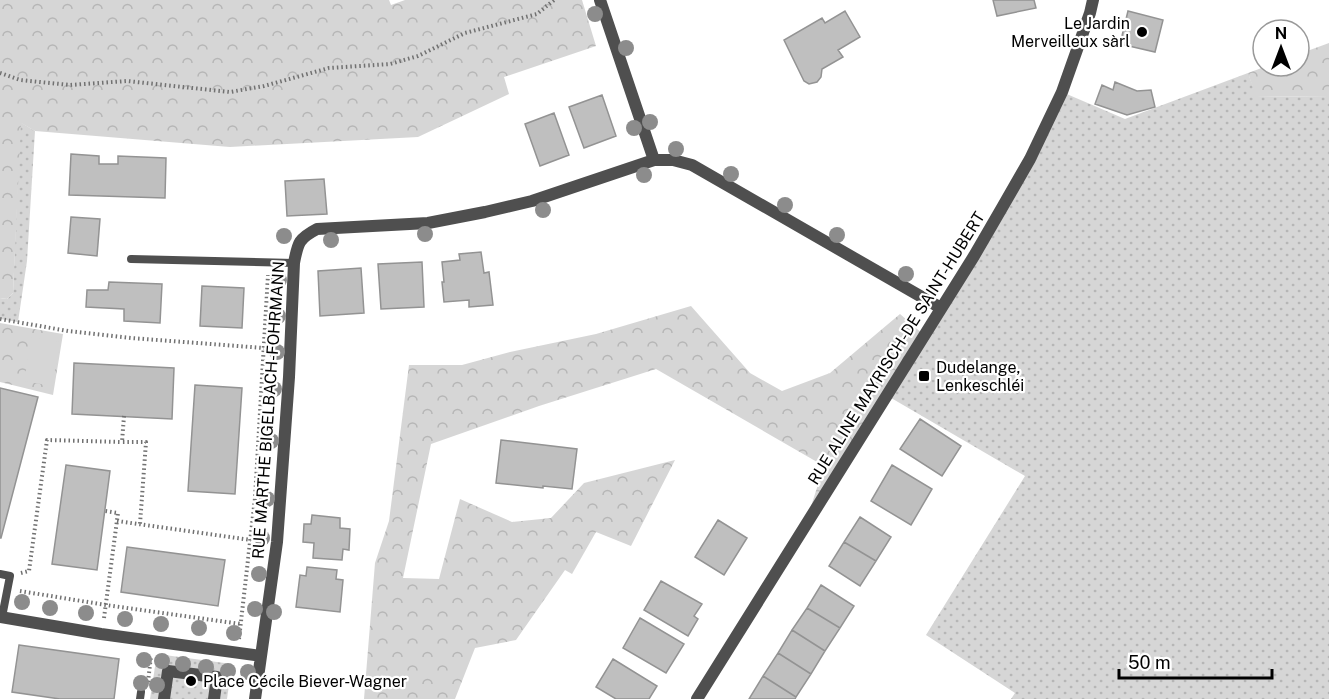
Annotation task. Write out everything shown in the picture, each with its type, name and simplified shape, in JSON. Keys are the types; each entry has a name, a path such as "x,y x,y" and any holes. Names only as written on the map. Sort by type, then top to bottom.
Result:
{"street":[{"path":"600,0 654,160"},
{"name":"RUE ALINE MAYRISCH-DE SAINT-HUBERT","path":"697,699 974,256 1030,159 1062,92 1093,0"},
{"name":"RUE MARTHE BIGELBACH-FOHRMANN","path":"255,699 279,520 294,263 297,247 304,236 317,229 428,223 485,212 532,201 654,160 673,160 692,165 941,308"},
{"path":"1,617 101,634 261,656"},
{"path":"164,699 168,671 217,678 214,699"}],"lane":[{"path":"131,259 294,263"},
{"path":"0,574 10,576 1,617"}],"path":[{"path":"0,73 20,80 70,86 127,81 230,92 264,86 329,68 390,64 418,56 465,33 537,14 554,0"},
{"path":"237,652 255,498 268,263"},
{"path":"0,319 131,338 264,348"},
{"path":"122,442 124,416"},
{"path":"10,576 29,571 47,440 146,442 140,524"},
{"path":"101,634 118,513 105,511"},
{"path":"117,521 251,540"},
{"path":"8,589 241,624"},
{"path":"148,679 152,655"}],"green space":[{"path":"0,0 389,0 391,5 405,0 582,0 596,46 504,77 509,94 418,137 230,147 35,131 21,123 13,293 7,299 0,298"},
{"path":"1329,43 1329,96 1256,97 1248,73 1251,72 1251,78 1311,78 1311,50"},
{"path":"1248,73 1257,97 1329,96 1329,699 1011,699 1015,693 926,635 1025,476 886,395 941,308 1062,92 1125,119"},
{"path":"20,122 35,131 27,261 18,322 0,319 0,298 7,299 13,293"},
{"path":"691,306 750,373 782,391 830,373 900,314 924,335 805,525 824,466 656,369 539,406 431,444 403,578 439,579 460,499 512,522 551,518 584,483 675,460 631,546 596,532 572,574 565,570 516,640 475,648 455,699 364,699 375,563 389,521 409,365 462,365 510,352 596,334"},
{"path":"0,323 63,334 53,395 0,382"},
{"path":"32,337 60,342 52,386 24,381"},
{"name":"Place Cécile Biever-Wagner","path":"157,654 232,664 227,699 150,699"}],"building":[{"path":"993,0 1034,0 1036,8 997,16"},
{"path":"845,11 860,37 838,50 843,57 822,69 821,77 817,82 809,84 804,81 784,40 822,18 825,23"},
{"name":"Le Jardin Merveilleux sàrl","path":"1128,11 1163,20 1155,52 1120,44"},
{"path":"1115,82 1137,91 1151,90 1155,107 1127,115 1095,104 1102,85 1113,90"},
{"path":"602,95 616,136 584,148 569,107"},
{"path":"554,113 569,155 540,166 525,124"},
{"path":"71,154 99,156 99,164 118,164 118,156 166,158 165,198 69,195"},
{"path":"324,179 327,214 287,216 285,181"},
{"path":"71,217 100,219 97,256 68,253"},
{"path":"481,252 484,273 489,272 493,305 469,307 469,300 444,302 442,262 460,260 459,254"},
{"path":"422,262 424,307 381,309 378,264"},
{"path":"361,268 364,313 320,316 318,271"},
{"path":"109,282 162,284 160,323 124,321 124,309 86,307 87,290 108,290"},
{"path":"202,286 244,288 242,328 200,326"},
{"path":"74,363 174,368 172,419 72,414"},
{"path":"195,385 242,388 235,494 188,491"},
{"path":"0,388 38,397 1,538 0,538"},
{"path":"920,419 961,446 942,476 900,449"},
{"path":"501,440 577,449 572,489 496,483"},
{"path":"66,465 110,471 97,570 52,564"},
{"path":"892,465 932,489 911,525 871,501"},
{"path":"312,515 340,518 340,528 350,529 349,550 343,549 342,560 313,558 314,543 303,542 304,524 311,524"},
{"path":"860,517 891,537 876,561 844,542"},
{"path":"718,520 747,538 724,575 695,557"},
{"path":"844,542 876,561 860,586 829,566"},
{"path":"127,547 225,560 218,606 121,592"},
{"path":"307,567 337,570 336,579 343,580 340,612 296,607 300,575 306,576"},
{"path":"661,581 702,604 694,616 698,619 688,636 644,610"},
{"path":"821,585 854,606 840,628 807,608"},
{"path":"807,608 840,628 825,651 792,630"},
{"path":"640,618 684,644 666,673 623,648"},
{"path":"792,630 825,651 811,674 778,653"},
{"path":"19,645 119,659 114,699 60,699 12,692"},
{"path":"778,653 811,674 796,697 763,676"},
{"path":"613,659 657,686 649,699 616,699 596,687"},
{"path":"763,676 796,697 795,699 749,699"}],"place":[{"name":"Le Jardin Merveilleux sàrl","path":"1142,32"},
{"name":"Dudelange, Lenkeschléi","path":"924,376"},
{"name":"Place Cécile Biever-Wagner","path":"191,681"}]}
